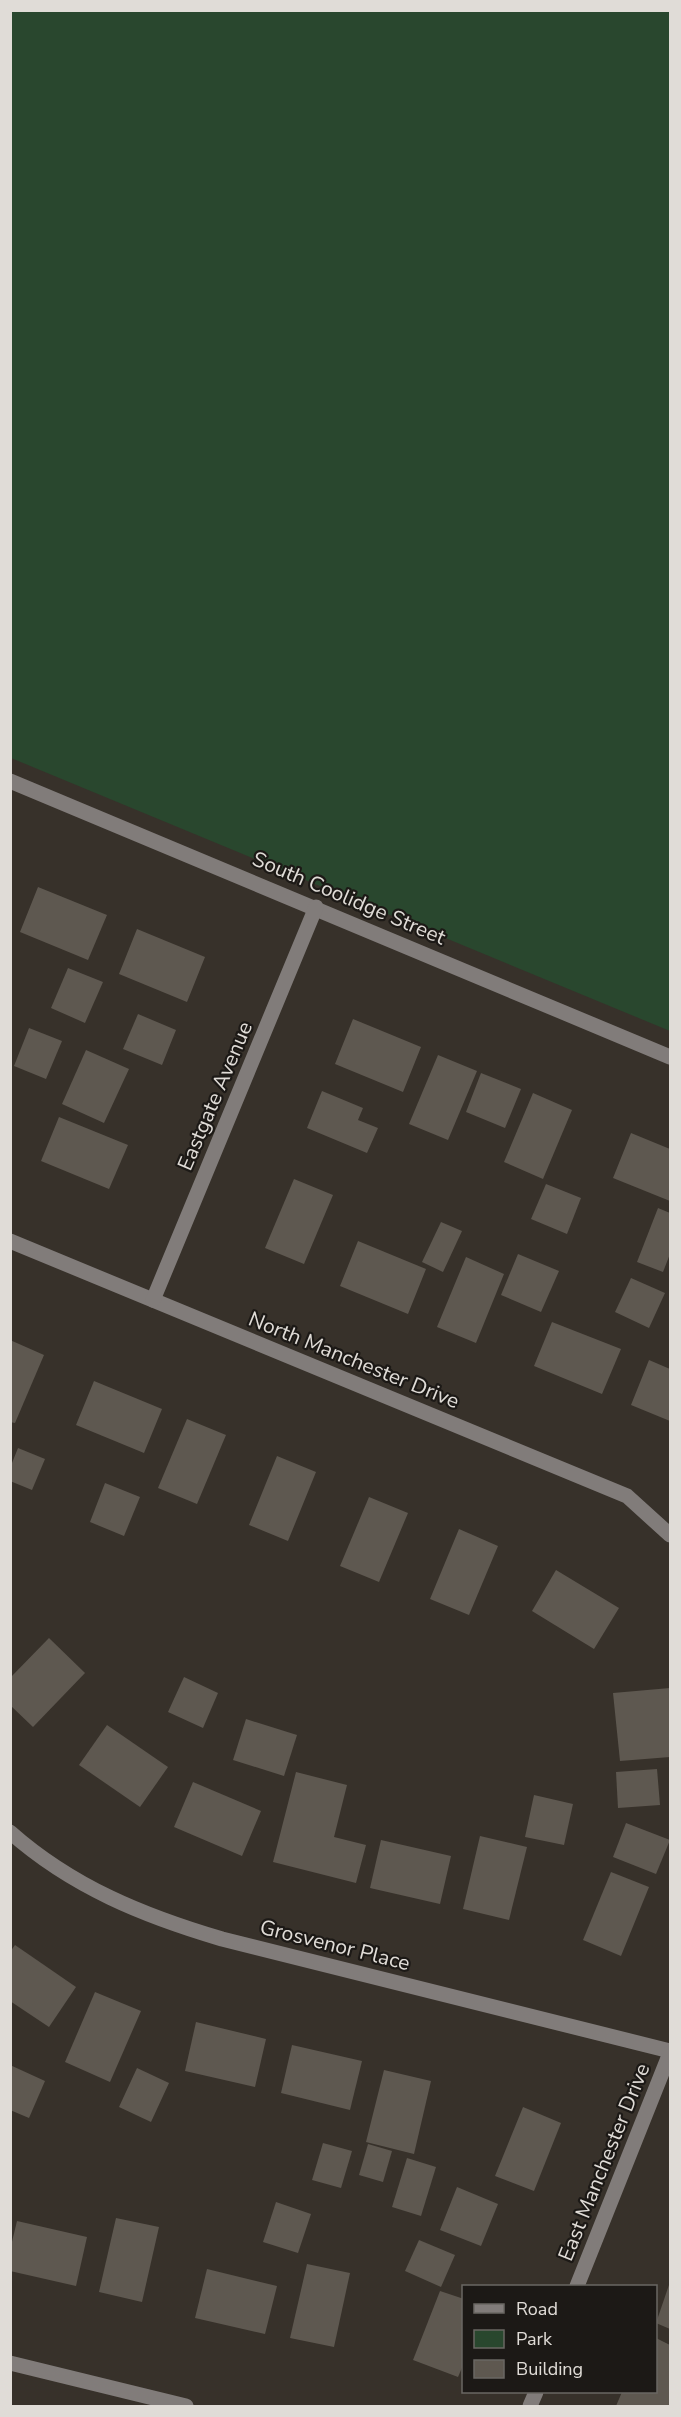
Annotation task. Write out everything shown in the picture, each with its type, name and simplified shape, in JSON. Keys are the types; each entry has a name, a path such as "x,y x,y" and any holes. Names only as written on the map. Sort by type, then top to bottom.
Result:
{"street":[{"name":"South Coolidge Street","path":"10,781 316,907 670,1057"},
{"name":"Eastgate Avenue","path":"153,1300 316,907"},
{"name":"North Manchester Drive","path":"10,1241 627,1496 670,1535"},
{"name":"Grosvenor Place","path":"10,1832 66,1875 130,1908 171,1924 232,1942 670,2052"},
{"name":"East Manchester Drive","path":"578,2285 670,2052"},
{"path":"10,2364 186,2406"}],"green space":[{"path":"10,11 670,11 670,1031 11,758"}],"building":[{"path":"38,887 107,915 88,960 20,932"},
{"path":"137,929 205,957 187,1002 119,974"},
{"path":"68,968 103,982 85,1023 51,1008"},
{"path":"138,1014 176,1030 162,1065 123,1049"},
{"path":"353,1019 421,1047 403,1092 335,1064"},
{"path":"29,1028 62,1041 46,1079 14,1066"},
{"path":"86,1050 129,1069 104,1123 62,1104"},
{"path":"438,1055 477,1071 448,1140 409,1124"},
{"path":"481,1073 521,1089 505,1128 466,1112"},
{"path":"322,1091 363,1108 358,1120 378,1128 367,1153 307,1128"},
{"path":"533,1093 572,1110 543,1179 504,1162"},
{"path":"59,1117 128,1145 109,1189 41,1161"},
{"path":"631,1133 670,1149 670,1201 613,1178"},
{"path":"294,1179 333,1195 304,1264 265,1248"},
{"path":"546,1184 581,1198 567,1234 531,1219"},
{"path":"658,1208 670,1213 670,1254 663,1272 637,1262"},
{"path":"441,1222 462,1231 443,1272 422,1262"},
{"path":"358,1241 426,1269 408,1314 340,1286"},
{"path":"518,1254 559,1271 541,1312 501,1295"},
{"path":"466,1257 504,1274 476,1343 437,1327"},
{"path":"631,1278 665,1293 649,1328 615,1312"},
{"path":"552,1322 621,1349 602,1394 534,1366"},
{"path":"10,1340 44,1355 15,1423 10,1422"},
{"path":"649,1360 670,1369 670,1421 631,1405"},
{"path":"94,1381 162,1409 144,1453 76,1425"},
{"path":"187,1419 226,1435 197,1504 158,1488"},
{"path":"18,1448 45,1459 32,1490 10,1481 10,1468"},
{"path":"277,1456 316,1472 288,1541 249,1525"},
{"path":"105,1483 140,1497 124,1536 90,1522"},
{"path":"369,1497 408,1513 379,1582 340,1566"},
{"path":"459,1529 498,1546 469,1615 430,1599"},
{"path":"556,1570 619,1608 594,1649 532,1611"},
{"path":"49,1638 85,1673 33,1727 10,1705 10,1678"},
{"path":"184,1677 218,1693 203,1728 168,1712"},
{"path":"670,1688 670,1757 620,1761 613,1693"},
{"path":"246,1719 297,1735 284,1776 233,1760"},
{"path":"107,1725 168,1767 140,1807 79,1765"},
{"path":"657,1769 660,1805 618,1808 616,1772"},
{"path":"296,1772 347,1785 334,1837 366,1845 356,1883 273,1862"},
{"path":"193,1782 261,1811 242,1856 174,1827"},
{"path":"534,1795 573,1804 564,1845 525,1837"},
{"path":"626,1823 670,1840 656,1874 613,1857"},
{"path":"480,1836 527,1847 509,1920 463,1909"},
{"path":"381,1840 451,1856 440,1904 370,1888"},
{"path":"611,1872 649,1887 621,1956 583,1940"},
{"path":"15,1945 76,1987 49,2027 10,2001 10,1952"},
{"path":"95,1992 141,2011 110,2082 65,2062"},
{"path":"196,2022 266,2039 255,2087 185,2071"},
{"path":"292,2045 362,2061 350,2110 281,2093"},
{"path":"10,2065 45,2081 29,2118 10,2110"},
{"path":"137,2068 169,2083 151,2122 119,2107"},
{"path":"384,2070 431,2081 414,2154 366,2142"},
{"path":"523,2107 561,2123 534,2191 495,2176"},
{"path":"323,2143 352,2151 341,2188 312,2180"},
{"path":"368,2144 392,2151 383,2182 359,2175"},
{"path":"407,2158 436,2167 421,2216 392,2207"},
{"path":"457,2187 498,2204 481,2246 440,2230"},
{"path":"276,2202 311,2214 298,2253 263,2242"},
{"path":"116,2218 159,2227 142,2302 99,2292"},
{"path":"17,2221 87,2237 76,2286 10,2271 10,2250"},
{"path":"419,2240 455,2255 441,2287 405,2271"},
{"path":"307,2264 350,2273 334,2347 290,2338"},
{"path":"207,2269 277,2286 265,2334 195,2318"},
{"path":"670,2282 670,2329 657,2323"},
{"path":"440,2291 462,2298 462,2368 458,2377 413,2360"},
{"path":"657,2338 670,2345 670,2406 616,2406 622,2393 657,2393"}]}
